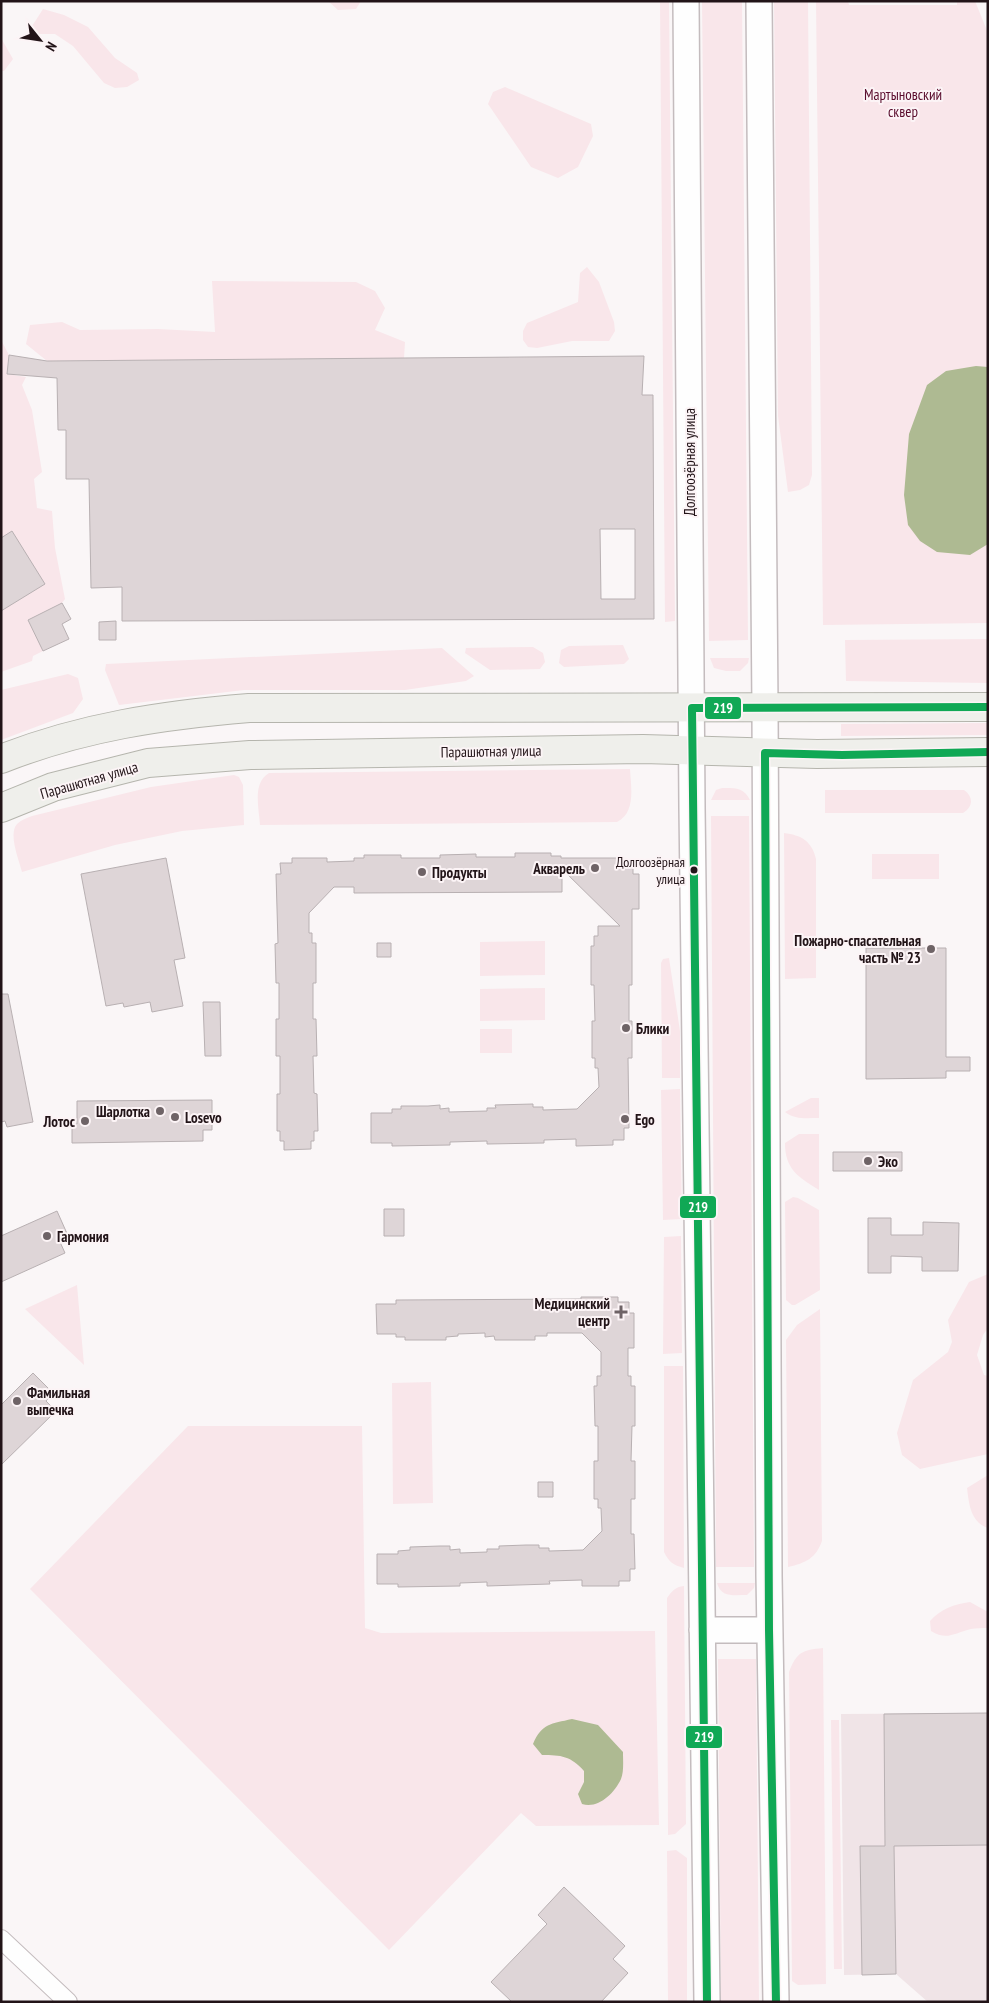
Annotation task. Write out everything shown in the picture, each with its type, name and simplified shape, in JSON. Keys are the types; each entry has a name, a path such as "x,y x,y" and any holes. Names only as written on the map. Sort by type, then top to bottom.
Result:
{"main road":[{"name":"Долгоозёрная улица","path":"686,1 692,750 707,2002"},
{"path":"758,1 765,707 769,1630 776,2002"},
{"path":"1,760 33,746 120,723 195,712 240,708 988,707"},
{"name":"Парашютная улица","path":"1,808 53,787 148,763 250,755 643,749 842,754 988,752"},
{"path":"702,1630 769,1630"}],"street":[{"path":"1,1939 68,2002"}],"shaded area":[{"path":"976,366 988,367 988,544 970,555 937,552 920,541 908,525 904,495 909,434 927,385 946,371"},
{"path":"988,1713 988,2002 928,2002 896,1974 844,1975 841,1714"},
{"path":"572,1719 598,1725 623,1752 623,1773 618,1785 605,1799 594,1804 582,1804 578,1794 584,1782 584,1771 575,1762 565,1757 542,1755 533,1744 544,1728"}],"green space":[{"path":"328,1 361,1 356,9 338,10"},
{"path":"660,1 669,1 675,621 665,622"},
{"path":"702,1 742,1 748,640 709,641"},
{"path":"774,1 808,1 812,475 809,485 800,490 788,492 778,416"},
{"name":"Мартыновский сквер","path":"816,1 848,1 849,5 957,5 957,1 975,1 988,33 988,623 823,625"},
{"path":"43,9 64,15 88,27 115,58 137,73 139,80 127,87 115,88 104,83 73,46 55,34 27,34"},
{"path":"1,38 13,59 4,71 1,71"},
{"path":"505,87 591,124 593,136 578,167 558,178 531,167 488,104 493,92"},
{"path":"587,267 599,282 614,322 615,331 609,341 572,341 537,348 528,347 523,340 523,331 527,323 578,302 580,273"},
{"path":"212,281 356,282 375,291 385,308 375,330 405,342 404,358 47,361 26,344 30,325 62,322 80,330 158,329 215,332"},
{"path":"1,340 9,355 7,374 26,377 22,385 32,410 42,472 34,479 37,508 52,511 55,548 65,599 62,603 28,620 43,651 33,656 32,661 1,672"},
{"path":"988,639 988,683 846,681 845,640"},
{"path":"623,645 629,659 624,664 564,667 559,663 561,650 569,646"},
{"path":"533,647 543,653 545,662 540,669 490,670 465,653 466,648"},
{"path":"442,648 474,676 466,681 405,690 244,690 119,705 105,670 106,664"},
{"path":"710,658 749,658 748,663 740,671 726,671 714,668"},
{"path":"68,674 78,678 83,699 73,713 1,740 1,690"},
{"path":"988,723 988,735 841,736 841,724"},
{"path":"630,769 630,806 623,818 617,822 260,825 258,789 264,777 269,773"},
{"path":"234,775 239,777 243,785 244,825 182,831 115,845 22,872 15,847 14,834 17,824 24,819 151,787"},
{"path":"722,788 742,790 750,800 711,800 716,790"},
{"path":"825,790 964,790 971,799 971,802 969,808 963,813 825,813"},
{"path":"711,816 749,816 754,1567 716,1567"},
{"path":"784,833 801,837 809,843 816,859 816,978 785,979"},
{"path":"872,854 939,854 939,879 872,879"},
{"path":"545,941 545,975 480,976 480,942"},
{"path":"669,958 680,1031 680,1078 662,1078 661,963 663,959"},
{"path":"545,988 545,1020 480,1021 480,989"},
{"path":"480,1029 512,1029 512,1053 480,1053"},
{"path":"680,1089 682,1219 663,1220 661,1090"},
{"path":"811,1098 819,1098 819,1118 797,1117 785,1112"},
{"path":"799,1134 819,1134 819,1190 799,1176 790,1166 787,1159 785,1143"},
{"path":"793,1197 819,1210 820,1290 795,1305 786,1300 785,1202"},
{"path":"681,1236 682,1353 663,1354 664,1237"},
{"path":"988,1274 988,1328 983,1335 977,1355 984,1375 988,1376 988,1454 920,1469 902,1455 897,1433 913,1380 948,1352 952,1342 948,1320 969,1282"},
{"path":"77,1285 84,1365 25,1309"},
{"path":"820,1309 822,1541 813,1556 800,1564 788,1567 786,1340 797,1325"},
{"path":"664,1366 683,1366 684,1568 672,1563 664,1552"},
{"path":"431,1382 433,1503 393,1504 392,1383"},
{"path":"188,1426 362,1426 365,1628 381,1633 655,1631 659,1825 536,1826 521,1813 389,1950 30,1589"},
{"path":"988,1475 988,1528 974,1517 967,1488"},
{"path":"717,1583 755,1583 754,1588 747,1595 729,1595 719,1588"},
{"path":"684,1586 686,1824 675,1834 668,1835 667,1598 678,1587"},
{"path":"970,1602 988,1612 988,1628 971,1629 946,1636 931,1631 930,1621 943,1610"},
{"path":"823,1648 826,1984 798,1985 792,1981 789,1672 801,1653"},
{"path":"718,1659 756,1659 759,2002 721,2002"},
{"path":"831,1720 839,1720 842,1969 834,1969"},
{"path":"676,1850 687,1858 687,2002 668,2002 667,1851"}],"building":[{"path":"9,355 47,361 644,356 642,395 653,395 654,619 122,621 122,587 91,588 89,479 66,479 66,430 58,430 57,378 7,374","holes":["600,529 635,529 635,599 601,599"]},
{"path":"12,531 45,584 1,611 1,538"},
{"path":"62,603 71,619 62,624 69,639 43,651 28,620"},
{"path":"116,621 116,640 99,640 99,622"},
{"path":"515,853 551,853 551,856 561,856 561,858 622,858 622,863 633,863 633,874 639,874 639,909 632,909 632,985 629,985 629,1021 632,1021 632,1058 628,1058 629,1128 624,1128 624,1140 613,1140 613,1145 576,1146 576,1139 544,1140 544,1143 487,1144 487,1141 450,1142 450,1145 392,1146 392,1143 371,1143 371,1113 392,1113 392,1109 401,1109 401,1106 440,1105 440,1109 449,1108 449,1112 487,1111 487,1108 496,1108 495,1105 533,1104 533,1107 543,1107 543,1110 577,1109 599,1087 598,1068 595,1068 595,1058 592,1058 592,1021 595,1021 594,985 591,985 591,946 594,946 594,936 598,936 598,926 620,926 562,869 562,892 354,893 354,887 334,887 309,913 309,933 312,933 312,943 316,943 316,983 313,983 313,1019 316,1019 317,1056 313,1056 318,1131 314,1131 314,1141 311,1141 311,1149 284,1150 284,1141 280,1141 280,1131 277,1131 277,1094 280,1094 280,1056 276,1056 276,1019 279,1019 279,983 276,983 275,944 278,943 276,874 281,874 280,863 292,863 292,858 327,858 327,862 354,861 354,858 364,858 364,855 401,855 401,858 440,858 440,855 476,854 476,857 515,857"},
{"path":"166,858 185,958 174,960 183,1006 152,1012 150,1002 124,1007 123,1003 106,1006 81,874"},
{"path":"377,943 391,943 391,957 377,957"},
{"path":"866,948 946,948 946,1057 970,1057 970,1071 946,1071 946,1078 866,1079"},
{"path":"1,994 8,994 33,1122 7,1127 5,1121 1,1122"},
{"path":"203,1002 220,1002 221,1056 205,1056"},
{"path":"212,1100 212,1130 203,1130 203,1141 72,1143 72,1124 77,1124 77,1101"},
{"name":"Эко","path":"833,1152 902,1152 902,1171 833,1171"},
{"path":"384,1209 404,1209 404,1236 384,1236"},
{"path":"57,1211 69,1238 60,1242 65,1253 1,1282 1,1236"},
{"path":"868,1218 891,1218 891,1235 923,1235 923,1222 959,1223 958,1271 922,1271 922,1257 891,1256 891,1273 868,1273"},
{"path":"581,1297 618,1297 618,1302 629,1302 629,1313 634,1313 634,1348 628,1348 628,1376 631,1376 631,1386 635,1386 635,1426 632,1426 631,1461 635,1461 635,1499 631,1499 631,1534 634,1534 635,1569 630,1569 630,1581 619,1581 619,1586 582,1586 582,1580 549,1581 550,1584 487,1586 487,1582 460,1583 460,1586 398,1587 398,1584 377,1584 377,1554 398,1554 398,1551 410,1550 410,1547 440,1546 450,1546 450,1550 460,1549 460,1553 487,1552 487,1549 499,1549 499,1546 526,1545 539,1545 539,1548 549,1548 549,1551 583,1550 602,1531 601,1508 598,1508 598,1499 594,1499 594,1461 598,1461 598,1426 595,1426 594,1386 597,1386 597,1376 601,1376 601,1352 582,1333 547,1333 547,1336 535,1336 535,1340 495,1340 494,1336 485,1337 485,1333 458,1334 458,1336 446,1337 446,1340 405,1340 405,1337 396,1337 396,1334 377,1334 376,1304 396,1304 396,1300 581,1299"},
{"path":"33,1373 53,1393 46,1401 56,1411 1,1465 1,1405"},
{"path":"538,1482 553,1482 553,1497 538,1497"},
{"path":"988,1713 988,1845 894,1846 896,1974 862,1975 860,1846 885,1846 884,1714"},
{"path":"564,1887 625,1946 613,1959 628,1973 601,2002 512,2002 491,1982 547,1924 538,1915"}],"transit line":[{"name":"219","path":"707,2002 692,708 988,707"},
{"name":"219","path":"776,2002 769,1630 765,753 842,755 988,752"}],"place":[{"name":"Акварель","path":"595,868"},
{"name":"Долгоозёрная улица","path":"694,870"},
{"name":"Продукты","path":"422,872"},
{"name":"Пожарно-спасательная часть № 23","path":"931,949"},
{"name":"Блики","path":"626,1028"},
{"name":"Шарлотка","path":"160,1111"},
{"name":"Losevo","path":"175,1117"},
{"name":"Ego","path":"625,1119"},
{"name":"Лотос","path":"85,1121"},
{"name":"Эко","path":"868,1161"},
{"name":"Гармония","path":"47,1236"},
{"name":"Медицинский центр","path":"621,1312"},
{"name":"Фамильная выпечка","path":"17,1401"}]}
